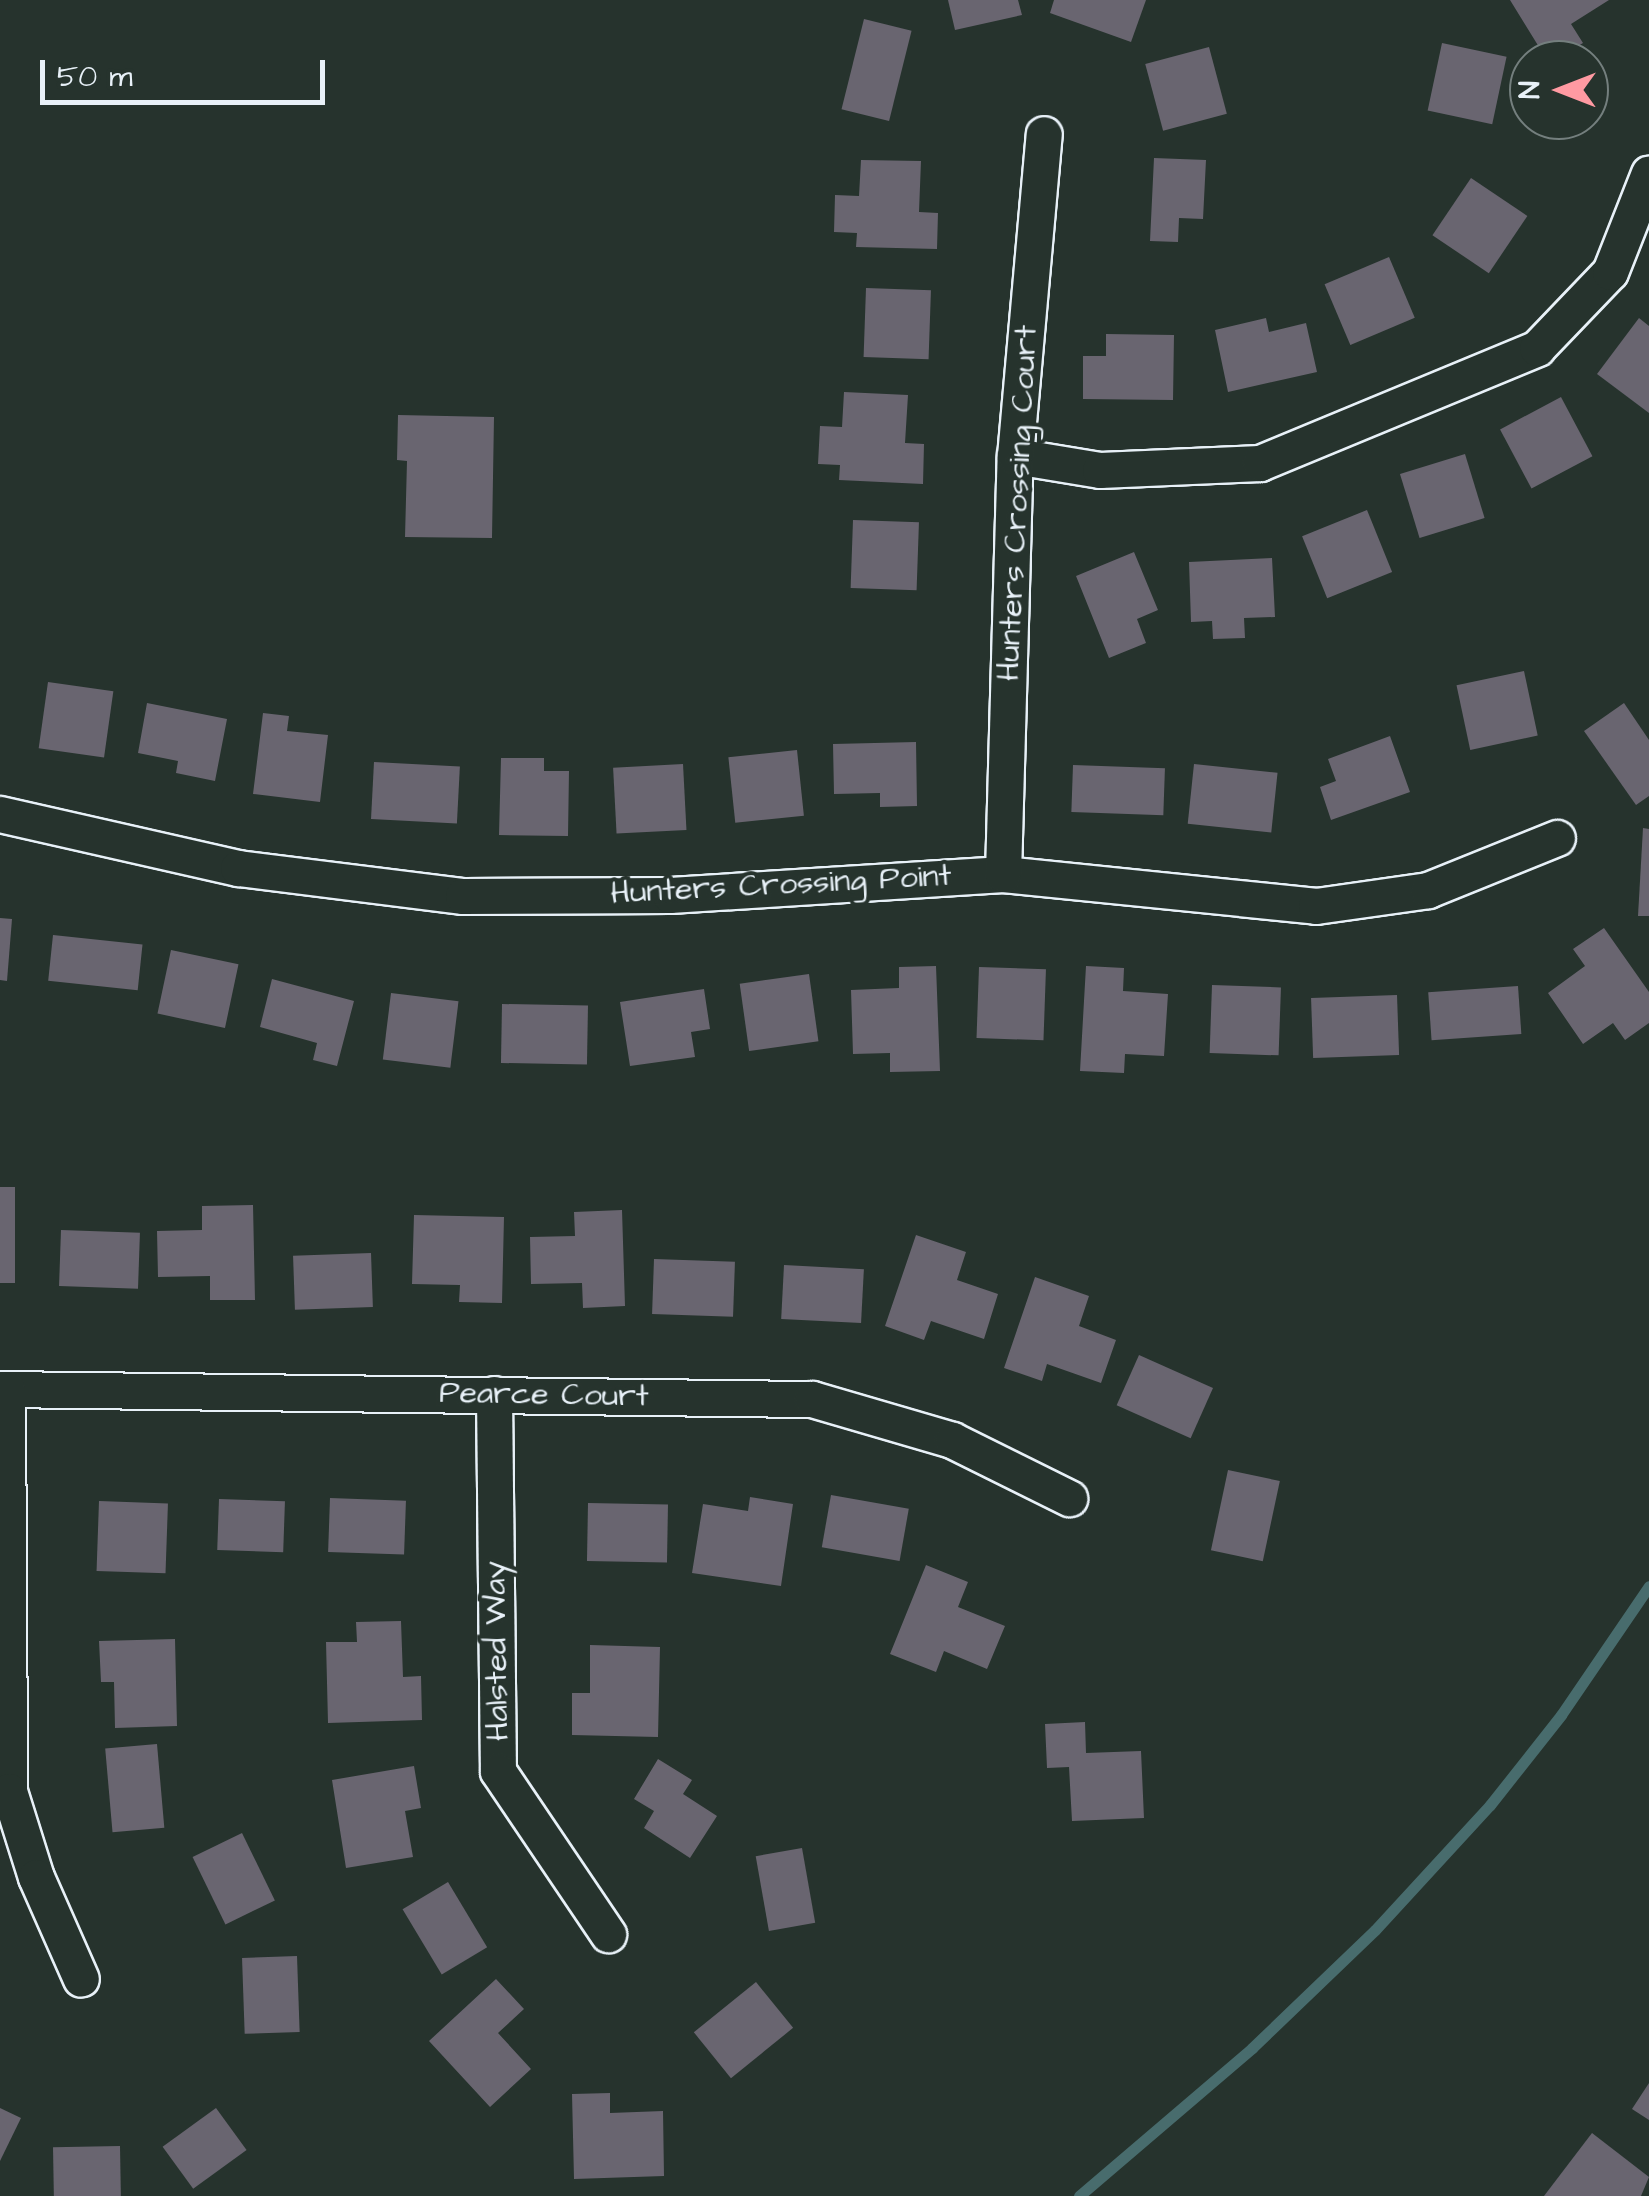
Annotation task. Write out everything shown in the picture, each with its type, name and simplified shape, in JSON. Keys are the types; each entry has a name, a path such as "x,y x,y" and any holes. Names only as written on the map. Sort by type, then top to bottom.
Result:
{"street":[{"name":"Hunters Crossing Court","path":"1003,874 1014,456 1044,134"},
{"path":"1014,456 1100,470 1260,463 1538,348 1610,272 1649,173"},
{"name":"Hunters Crossing Point","path":"0,814 238,868 463,896 670,894 1003,874 1316,906 1428,890 1557,838"},
{"path":"3,1388 9,1792 36,1877 81,1978"},
{"name":"Pearce Court","path":"3,1388 812,1399 952,1440 1069,1498"},
{"name":"Halsted Way","path":"494,1394 498,1771 608,1934"}],"building":[{"path":"948,0 1018,0 1022,15 955,30"},
{"path":"1054,0 1146,0 1131,42 1050,13"},
{"path":"1510,0 1609,0 1571,24 1581,40 1535,40"},
{"path":"864,19 912,31 889,121 842,109"},
{"path":"1442,43 1507,57 1492,124 1428,110"},
{"path":"1209,47 1227,114 1163,131 1145,64"},
{"path":"1154,158 1206,160 1203,219 1179,218 1178,242 1150,241"},
{"path":"861,160 921,161 919,212 938,213 937,249 856,247 857,233 834,232 835,195 859,196"},
{"path":"1471,178 1527,216 1489,273 1432,235"},
{"path":"1389,257 1415,318 1350,345 1325,284"},
{"path":"866,288 931,290 929,359 864,357"},
{"path":"1266,318 1269,332 1306,323 1317,372 1228,392 1215,330"},
{"path":"1639,318 1649,326 1649,413 1597,374"},
{"path":"1106,334 1174,335 1173,400 1083,399 1083,356 1106,356"},
{"path":"844,392 908,395 905,443 924,444 923,484 839,480 840,465 818,464 820,426 842,427"},
{"path":"1561,397 1592,456 1532,489 1500,429"},
{"path":"398,415 494,417 492,538 405,537 407,461 397,460"},
{"path":"1465,454 1485,518 1420,538 1400,474"},
{"path":"1367,510 1392,572 1327,598 1302,536"},
{"path":"853,520 919,522 917,590 851,588"},
{"path":"1134,552 1158,610 1137,619 1146,643 1109,658 1076,576"},
{"path":"1272,558 1275,617 1244,618 1245,638 1213,639 1212,621 1191,622 1189,562"},
{"path":"1524,671 1538,736 1470,750 1457,685"},
{"path":"48,682 113,691 104,758 39,748"},
{"path":"147,703 227,719 215,781 176,773 178,761 138,753"},
{"path":"1624,703 1649,740 1649,796 1636,805 1584,731"},
{"path":"263,713 289,716 287,731 328,735 320,802 253,794"},
{"path":"1390,736 1410,792 1331,820 1320,787 1336,781 1328,759"},
{"path":"916,742 917,806 880,807 880,793 834,794 833,744"},
{"path":"797,750 804,816 735,823 728,757"},
{"path":"501,758 544,758 544,771 569,771 568,836 499,835"},
{"path":"374,762 460,767 457,823 371,819"},
{"path":"683,764 686,830 617,834 613,768"},
{"path":"1194,764 1278,773 1271,832 1188,824"},
{"path":"1073,765 1165,768 1163,815 1071,812"},
{"path":"1643,828 1649,829 1649,916 1638,916"},
{"path":"0,918 12,919 7,981 0,980"},
{"path":"1604,928 1649,992 1649,1023 1625,1040 1613,1023 1583,1044 1548,993 1585,966 1573,949"},
{"path":"53,935 143,944 138,990 48,981"},
{"path":"171,950 238,964 225,1028 157,1014"},
{"path":"936,966 940,1071 890,1072 890,1053 853,1054 851,990 899,988 899,967"},
{"path":"1086,966 1124,968 1123,991 1168,994 1164,1056 1125,1054 1124,1073 1080,1071"},
{"path":"979,967 1046,969 1043,1040 977,1038"},
{"path":"809,974 818,1041 749,1051 740,984"},
{"path":"272,979 354,1001 337,1066 313,1060 317,1043 260,1027"},
{"path":"1212,985 1281,987 1279,1055 1210,1053"},
{"path":"1518,986 1521,1034 1432,1040 1428,992"},
{"path":"704,989 710,1029 691,1032 695,1057 630,1066 620,1002"},
{"path":"391,993 458,1001 450,1068 383,1060"},
{"path":"1397,995 1399,1055 1313,1058 1311,998"},
{"path":"502,1004 588,1006 587,1064 501,1063"},
{"path":"0,1187 15,1187 15,1283 0,1283"},
{"path":"253,1205 255,1300 210,1300 210,1276 158,1277 157,1231 202,1230 202,1206"},
{"path":"622,1210 625,1306 583,1308 582,1283 531,1284 530,1237 575,1236 574,1212"},
{"path":"414,1215 504,1217 502,1303 459,1302 460,1285 412,1284"},
{"path":"61,1230 140,1233 138,1289 59,1286"},
{"path":"916,1235 966,1252 957,1280 998,1294 984,1339 931,1321 924,1340 885,1326"},
{"path":"371,1253 373,1307 295,1310 293,1256"},
{"path":"654,1259 735,1262 733,1317 652,1314"},
{"path":"784,1265 864,1269 861,1323 781,1319"},
{"path":"1035,1277 1089,1296 1079,1326 1116,1340 1101,1383 1047,1364 1042,1381 1004,1368"},
{"path":"1139,1355 1213,1388 1191,1438 1117,1405"},
{"path":"1228,1470 1280,1481 1263,1561 1211,1550"},
{"path":"831,1495 909,1509 900,1561 822,1547"},
{"path":"750,1497 793,1504 781,1586 692,1573 703,1504 748,1511"},
{"path":"330,1498 406,1501 404,1555 328,1552"},
{"path":"219,1499 285,1501 283,1552 217,1550"},
{"path":"99,1501 168,1503 166,1573 97,1571"},
{"path":"588,1503 668,1504 667,1562 587,1561"},
{"path":"926,1565 968,1582 958,1607 1005,1626 987,1669 944,1651 936,1672 890,1654"},
{"path":"401,1621 403,1677 421,1676 422,1720 328,1723 326,1642 357,1642 356,1622"},
{"path":"175,1639 177,1726 115,1728 114,1682 101,1682 99,1641"},
{"path":"590,1645 660,1647 658,1737 572,1735 572,1693 590,1693"},
{"path":"1085,1722 1086,1753 1141,1751 1144,1818 1072,1821 1069,1767 1047,1768 1045,1724"},
{"path":"157,1744 164,1828 113,1832 105,1749"},
{"path":"658,1759 692,1780 683,1794 717,1816 690,1858 644,1828 654,1811 634,1799"},
{"path":"414,1766 421,1808 405,1811 413,1857 346,1868 332,1780"},
{"path":"242,1833 275,1900 225,1925 193,1857"},
{"path":"802,1848 815,1923 769,1931 756,1856"},
{"path":"448,1882 487,1947 442,1974 403,1909"},
{"path":"297,1956 300,2032 245,2034 242,1958"},
{"path":"496,1979 524,2009 498,2033 531,2069 490,2107 429,2041"},
{"path":"756,1982 793,2028 731,2078 694,2032"},
{"path":"1649,2083 1649,2120 1632,2109"},
{"path":"610,2093 610,2113 663,2111 664,2176 574,2179 572,2094"},
{"path":"0,2108 21,2118 0,2161"},
{"path":"216,2108 247,2150 193,2189 163,2147"},
{"path":"1592,2133 1649,2177 1641,2196 1544,2196"},
{"path":"120,2146 121,2196 54,2196 53,2147"}],"waterway":[{"path":"1079,2196 1252,2048 1375,1930 1490,1805 1561,1715 1649,1586"}]}
